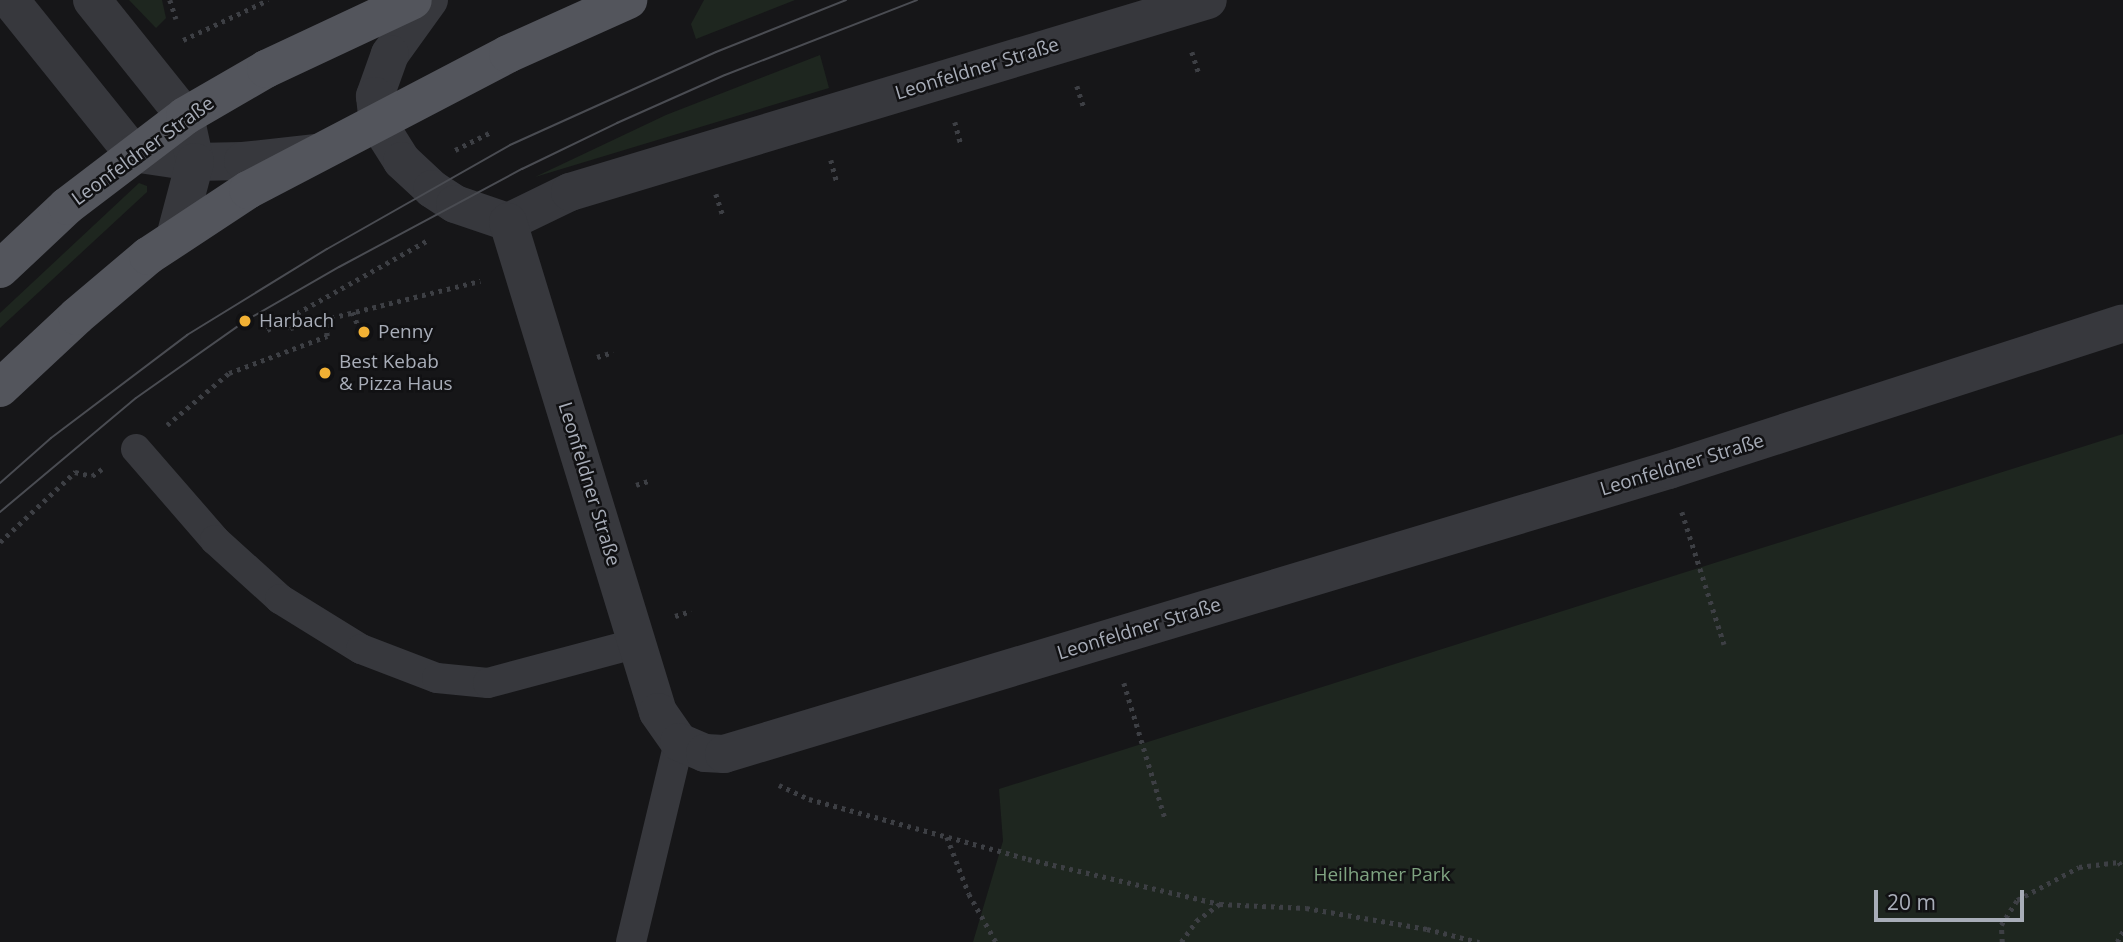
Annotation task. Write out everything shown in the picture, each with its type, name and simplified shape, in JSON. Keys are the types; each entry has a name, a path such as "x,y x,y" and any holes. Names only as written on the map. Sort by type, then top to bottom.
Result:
{"main road":[{"name":"Leonfeldner Straße","path":"0,269 67,206 133,153 185,116 266,69 413,0"},
{"path":"0,388 77,316 175,237 248,190 508,54 628,0"}],"street":[{"path":"10,0 133,153 195,162 243,162 317,153"},
{"path":"92,0 185,116 195,162 175,237"},
{"path":"429,0 390,54 375,96 378,123 402,160 432,189 455,204 508,222"},
{"name":"Leonfeldner Straße","path":"1208,0 570,192 508,222 658,712 679,742 705,753 724,754 1669,470 2123,323"}],"lane":[{"path":"136,449 215,540 280,599 360,649 437,678 488,683 637,643"},
{"path":"631,942 679,742"}],"path":[{"path":"170,0 176,19"},
{"path":"180,41 268,0"},
{"path":"451,152 493,131"},
{"path":"267,330 432,237"},
{"path":"281,322 290,328 493,278"},
{"path":"354,312 358,326"},
{"path":"0,542 75,472 92,476 136,449 229,373 327,336 325,319"},
{"path":"1669,470 1724,644"},
{"path":"1111,637 1166,821"},
{"path":"775,783 809,799 1027,859 1220,904 1306,908 1427,929 1479,942"},
{"path":"947,837 968,894 996,942"},
{"path":"2002,942 2001,925 2017,900 2079,867 2119,862 2123,867"},
{"path":"1181,942 1196,921 1220,904"},
{"path":"2117,942 2123,931"}],"green space":[{"path":"129,0 162,0 166,18 156,28"},
{"path":"704,0 795,0 696,39 691,24"},
{"path":"820,55 829,88 535,177 666,115"},
{"path":"139,183 147,186 147,192 0,328 0,313"},
{"name":"Heilhamer Park","path":"2123,434 2123,942 973,942 1003,841 999,789"}],"tram line":[{"path":"0,483 51,438 187,335 327,249 510,145 716,52 846,0"},
{"path":"0,512 136,398 245,321 339,267 522,169 617,123 725,75 917,0"}],"place":[{"name":"Harbach","path":"245,321"},
{"name":"Penny","path":"364,332"},
{"name":"Best Kebab & Pizza Haus","path":"325,373"}]}
